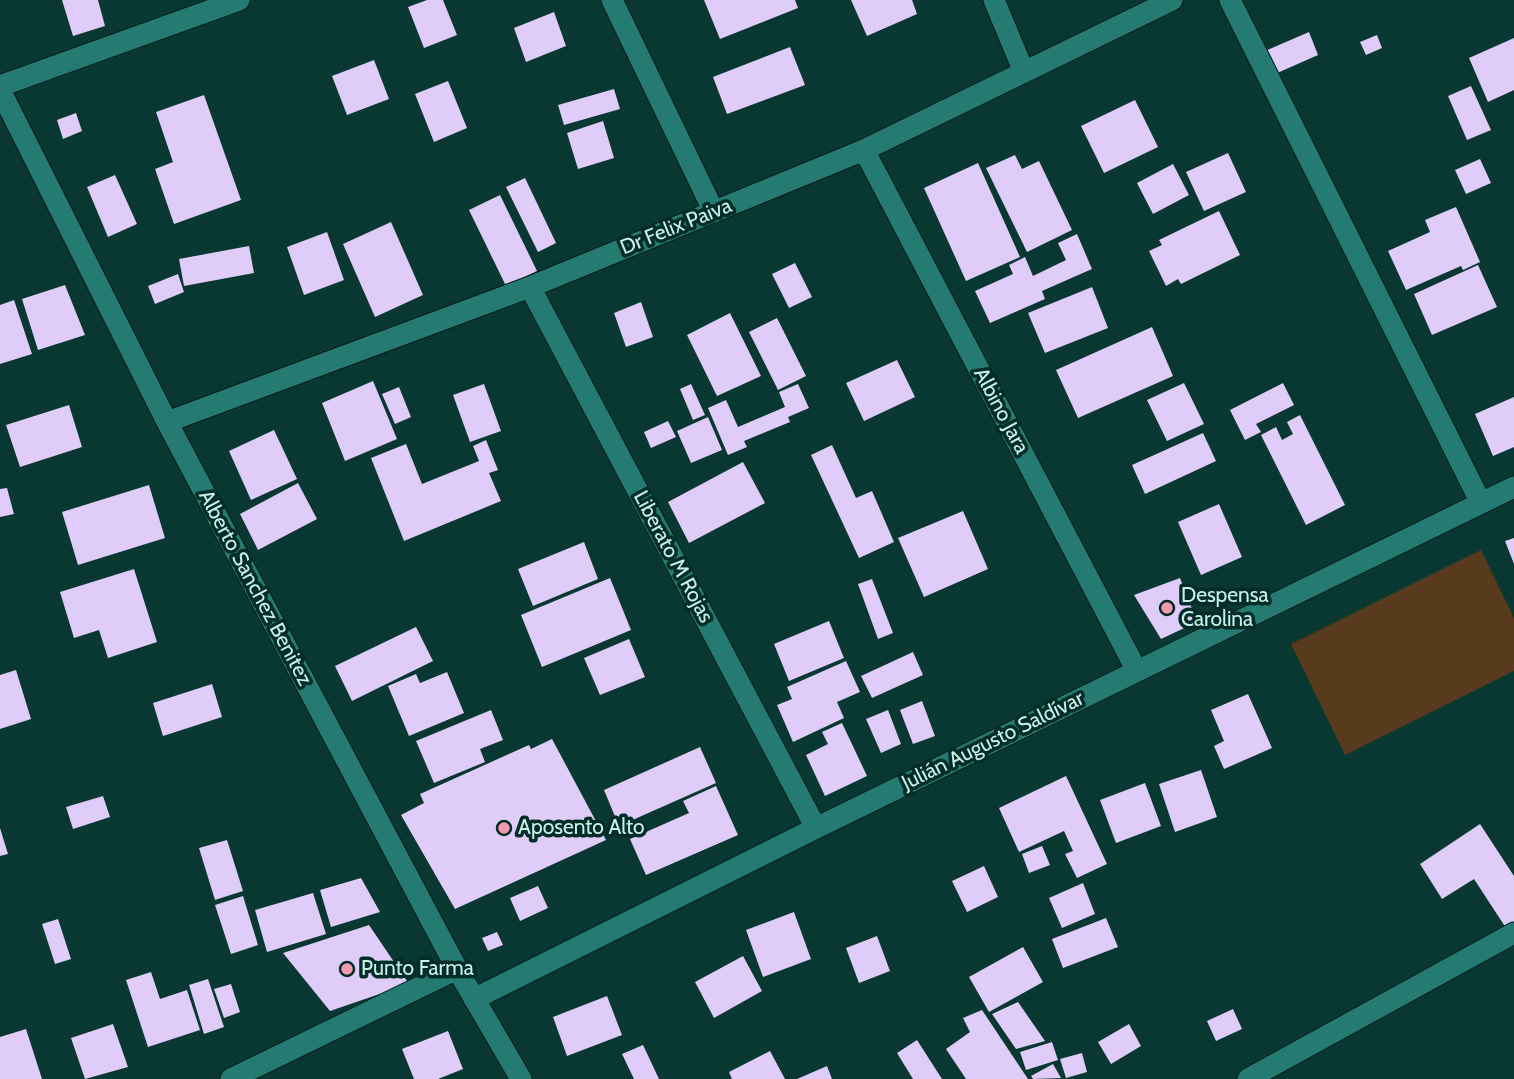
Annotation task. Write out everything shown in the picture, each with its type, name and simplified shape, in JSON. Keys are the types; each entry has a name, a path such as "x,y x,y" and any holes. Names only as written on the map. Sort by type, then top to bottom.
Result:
{"street":[{"path":"0,88 239,0"},
{"path":"611,0 714,212"},
{"path":"994,0 1024,72"},
{"name":"Dr Felix Paiva","path":"167,422 530,287 864,150 1172,0"},
{"path":"1230,0 1481,503"},
{"name":"Alberto Sanchez Benitez","path":"0,88 167,422 457,969 521,1079"},
{"name":"Albino Jara","path":"864,150 1137,671"},
{"name":"Liberato M Rojas","path":"530,287 816,828"},
{"name":"Julián Augusto Saldívar","path":"474,999 816,828 1514,487"},
{"path":"1248,1079 1514,933"},
{"path":"230,1079 457,969"}],"shaded area":[{"path":"1481,550 1514,618 1514,671 1345,755 1291,644"}],"building":[{"path":"62,0 98,0 105,26 73,36"},
{"path":"427,0 443,0 457,35 424,48 408,7"},
{"path":"704,0 795,0 798,8 720,39"},
{"path":"851,0 912,0 917,14 867,36"},
{"path":"554,12 566,46 526,62 514,28"},
{"path":"1309,32 1318,55 1275,74 1265,51"},
{"path":"1377,35 1382,48 1366,55 1360,42"},
{"path":"1514,38 1514,90 1488,102 1469,58"},
{"path":"790,47 805,85 727,114 713,77"},
{"path":"374,60 389,99 347,115 332,76"},
{"path":"448,81 467,128 434,142 415,94"},
{"path":"1471,86 1491,130 1467,140 1448,96"},
{"path":"614,89 620,109 564,125 558,105"},
{"path":"204,95 241,200 174,224 155,169 173,162 156,112"},
{"path":"1135,100 1158,147 1104,173 1081,126"},
{"path":"76,113 82,131 63,139 57,120"},
{"path":"603,121 614,158 578,169 567,133"},
{"path":"1228,153 1246,192 1204,211 1186,172"},
{"path":"1015,155 1022,169 1039,161 1072,230 1027,252 986,168"},
{"path":"1480,159 1491,183 1466,194 1455,170"},
{"path":"978,163 1020,257 966,281 924,188"},
{"path":"1173,164 1189,195 1153,214 1137,183"},
{"path":"115,175 137,224 108,237 87,187"},
{"path":"525,178 556,243 538,252 506,187"},
{"path":"500,195 537,271 506,286 469,210"},
{"path":"1456,207 1480,262 1463,270 1461,266 1406,290 1388,251 1430,232 1425,220"},
{"path":"1219,211 1240,255 1181,284 1178,279 1166,286 1149,251 1162,245 1159,240"},
{"path":"391,222 423,295 375,317 343,244"},
{"path":"327,232 344,280 304,295 287,247"},
{"path":"1077,234 1092,269 1042,291 1045,299 990,323 975,291 1013,274 1009,265 1025,257 1033,276 1066,260 1058,243"},
{"path":"249,246 254,273 184,286 179,259"},
{"path":"795,263 812,297 789,308 772,274"},
{"path":"1478,265 1497,307 1432,335 1414,294"},
{"path":"178,274 184,292 155,304 148,286"},
{"path":"65,285 85,335 38,350 22,299"},
{"path":"1092,287 1108,328 1045,353 1028,313"},
{"path":"14,300 32,354 0,364 0,305"},
{"path":"641,302 653,337 626,347 614,313"},
{"path":"730,313 761,376 717,396 687,335"},
{"path":"777,318 806,376 778,390 749,332"},
{"path":"1152,327 1173,376 1078,418 1056,370"},
{"path":"897,360 915,397 864,421 846,383"},
{"path":"373,381 397,439 345,461 322,403"},
{"path":"1184,383 1204,424 1167,441 1147,400"},
{"path":"1283,383 1294,405 1256,424 1261,432 1245,440 1230,410"},
{"path":"484,384 501,431 470,442 453,395"},
{"path":"691,384 705,415 693,420 680,389"},
{"path":"798,384 809,408 788,417 790,422 744,441 747,447 728,455 708,408 726,400 738,427 785,407 779,392"},
{"path":"399,387 411,417 395,424 382,394"},
{"path":"1514,397 1514,447 1493,456 1475,414"},
{"path":"69,405 82,447 20,467 6,425"},
{"path":"1300,415 1345,505 1306,525 1261,435 1276,427 1282,440 1293,434 1287,422"},
{"path":"708,417 722,450 691,463 677,431"},
{"path":"668,421 676,437 651,448 644,432"},
{"path":"274,430 297,479 251,500 229,451"},
{"path":"1203,433 1216,461 1145,494 1132,465"},
{"path":"486,440 498,470 489,473 501,501 404,541 371,458 406,444 422,484 479,461 473,446"},
{"path":"832,445 856,498 872,491 894,542 859,558 811,455"},
{"path":"743,462 765,503 689,543 668,502"},
{"path":"298,483 317,519 258,550 240,514"},
{"path":"149,485 165,538 78,565 62,512"},
{"path":"7,488 14,514 0,517 0,489"},
{"path":"1219,504 1242,557 1201,575 1178,522"},
{"path":"963,511 988,569 924,597 898,538"},
{"path":"1514,538 1514,564 1505,541"},
{"path":"584,542 598,579 533,606 518,569"},
{"path":"134,569 157,642 108,658 99,630 74,638 60,592"},
{"path":"610,578 631,630 542,667 521,615"},
{"name":"Despensa Carolina","path":"1180,578 1197,622 1161,639 1134,595"},
{"path":"872,579 893,633 878,639 858,584"},
{"path":"829,621 844,658 789,681 774,644"},
{"path":"416,627 433,661 352,701 335,666"},
{"path":"629,639 645,677 600,695 584,658"},
{"path":"913,652 923,675 872,698 861,676"},
{"path":"846,661 860,692 837,702 844,718 793,742 777,705 792,699 787,687"},
{"path":"16,670 31,719 0,729 0,675"},
{"path":"447,672 464,713 409,736 388,686 416,674 420,683"},
{"path":"212,684 222,717 163,736 153,703"},
{"path":"1248,694 1272,748 1224,769 1214,746 1224,741 1211,710"},
{"path":"922,701 935,736 913,744 900,710"},
{"path":"491,710 503,740 480,749 485,762 434,783 416,741"},
{"path":"888,710 901,744 881,753 866,719"},
{"path":"842,723 867,776 825,796 806,755 828,744 822,732"},
{"name":"Aposento Alto","path":"552,739 606,840 455,909 401,815 424,803 420,794 529,745 531,749"},
{"path":"700,747 716,783 619,826 604,790"},
{"path":"1201,770 1217,817 1175,832 1159,784"},
{"path":"1066,776 1107,864 1077,878 1065,854 1073,851 1064,831 1019,852 999,808"},
{"path":"1145,783 1161,826 1116,843 1100,800"},
{"path":"716,786 738,835 646,875 630,839 689,813 683,801"},
{"path":"103,796 110,817 73,829 66,807"},
{"path":"1480,824 1514,876 1514,923 1506,928 1474,879 1442,899 1420,864"},
{"path":"0,828 8,854 0,856"},
{"path":"227,840 243,891 215,900 199,848"},
{"path":"1042,846 1050,865 1029,873 1022,854"},
{"path":"984,866 998,897 967,912 952,881"},
{"path":"361,878 380,912 331,927 320,890"},
{"path":"1083,883 1095,914 1062,928 1049,898"},
{"path":"538,886 548,908 520,921 510,898"},
{"path":"313,893 326,934 267,952 255,910"},
{"path":"243,896 258,945 231,954 215,905"},
{"path":"794,912 811,959 763,977 746,930"},
{"path":"1106,918 1118,947 1063,968 1052,939"},
{"path":"58,919 71,959 55,964 42,924"},
{"name":"Punto Farma","path":"369,925 409,984 330,1011 283,953"},
{"path":"497,932 503,945 488,951 482,938"},
{"path":"877,936 890,971 859,983 846,948"},
{"path":"1023,947 1043,982 989,1012 969,977"},
{"path":"743,956 762,991 714,1018 695,982"},
{"path":"151,972 160,999 187,990 200,1030 148,1047 126,980"},
{"path":"208,979 224,1027 204,1034 189,985"},
{"path":"231,984 240,1012 224,1018 214,989"},
{"path":"607,996 622,1035 567,1056 553,1017"},
{"path":"1018,1002 1045,1041 1016,1049 992,1014"},
{"path":"1233,1009 1242,1029 1216,1041 1207,1021"},
{"path":"982,1010 1028,1079 966,1079 946,1049 970,1032 963,1018"},
{"path":"113,1024 128,1067 85,1079 71,1038"},
{"path":"1129,1024 1141,1046 1111,1064 1098,1042"},
{"path":"26,1029 42,1079 0,1079 0,1037"},
{"path":"448,1031 463,1069 438,1079 414,1079 402,1049"},
{"path":"917,1040 942,1079 913,1079 897,1053"},
{"path":"1052,1042 1058,1060 1026,1070 1020,1052"},
{"path":"643,1045 659,1079 634,1079 622,1054"},
{"path":"770,1051 785,1079 732,1079 729,1072"},
{"path":"1082,1053 1087,1072 1066,1078 1060,1059"},
{"path":"1053,1064 1061,1078 1033,1079 1031,1076"},
{"path":"827,1066 832,1079 797,1079"}],"place":[{"name":"Despensa Carolina","path":"1167,608"},
{"name":"Aposento Alto","path":"504,828"},
{"name":"Punto Farma","path":"347,969"}]}
